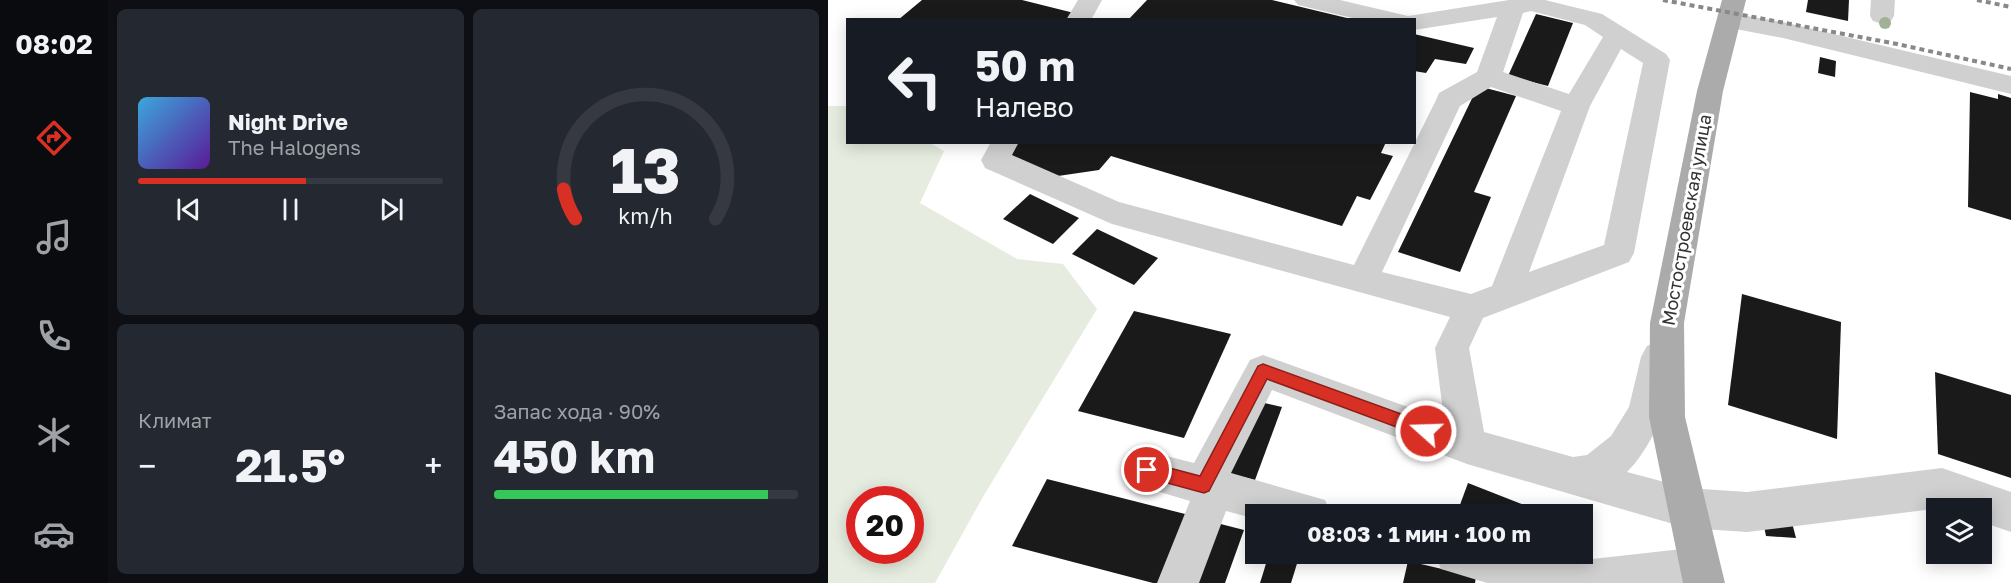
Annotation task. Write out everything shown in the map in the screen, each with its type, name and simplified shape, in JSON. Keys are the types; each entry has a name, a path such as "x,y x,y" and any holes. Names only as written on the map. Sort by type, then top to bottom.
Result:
{"main road":[{"name":"Мостостроевская улица","path":"1696,578 1687,508 1667,417 1667,323 1710,91 1732,10"}],"lane":[{"path":"1079,18 1090,0"},
{"path":"1306,0 1389,18"},
{"path":"1004,144 995,160 1112,212 1471,308 1618,253 1658,60 1593,19 1531,4 1416,22"},
{"path":"1362,280 1449,100 1488,77 1513,7"},
{"path":"1732,10 1783,30 2011,85"},
{"path":"1505,294 1576,106 1617,34"},
{"path":"1488,77 1576,106"},
{"path":"1467,446 1452,348 1471,308"},
{"path":"1573,476 1596,474 1624,449 1646,413 1667,323"},
{"path":"1178,583 1209,487 1263,371 1467,446 1687,508 1747,512 1942,488 2011,512"},
{"path":"1147,470 1273,504"},
{"path":"1494,564 1566,583 1696,578"}],"shaded area":[{"path":"828,106 846,106 846,144 932,144 944,151 920,203 1017,259 1063,264 1097,309 984,495 935,583 828,583"}],"building":[{"path":"922,0 1022,0 1074,13 1069,18 900,18"},
{"path":"1147,0 1272,0 1347,18 1130,18"},
{"path":"1808,0 1849,0 1848,21 1806,12"},
{"path":"1536,14 1573,23 1548,86 1508,76"},
{"path":"1416,34 1474,48 1466,64 1435,59 1426,73 1416,71"},
{"path":"1820,57 1836,61 1835,77 1818,73"},
{"path":"1478,86 1516,96 1474,192 1491,197 1460,272 1398,252"},
{"path":"1970,92 1998,99 1998,94 2011,98 2011,220 1968,207"},
{"path":"1010,144 1385,144 1381,153 1393,156 1370,200 1357,196 1342,226 1111,156 1099,170 1058,176 1009,161"},
{"path":"1030,194 1079,218 1053,244 1003,219"},
{"path":"1097,229 1158,258 1134,285 1072,254"},
{"path":"1742,294 1841,322 1837,439 1728,405"},
{"path":"1134,311 1231,334 1184,438 1078,411"},
{"path":"1935,372 2011,395 2011,478 1938,454"},
{"path":"1256,401 1282,407 1255,480 1227,473"},
{"path":"1047,479 1193,516 1166,583 1153,583 1012,546"},
{"path":"1468,483 1522,504 1460,504"},
{"path":"1762,517 1791,519 1796,538 1766,536"},
{"path":"1209,521 1244,530 1225,583 1185,583"},
{"path":"1266,564 1297,564 1291,583 1260,583"},
{"path":"1407,564 1421,564 1476,577 1475,583 1403,583"}],"railway":[{"path":"1663,0 1897,44 2011,69"},
{"path":"1977,0 2011,7"}],"route":[{"path":"1147,470 1204,485 1263,371 1426,431"}]}
